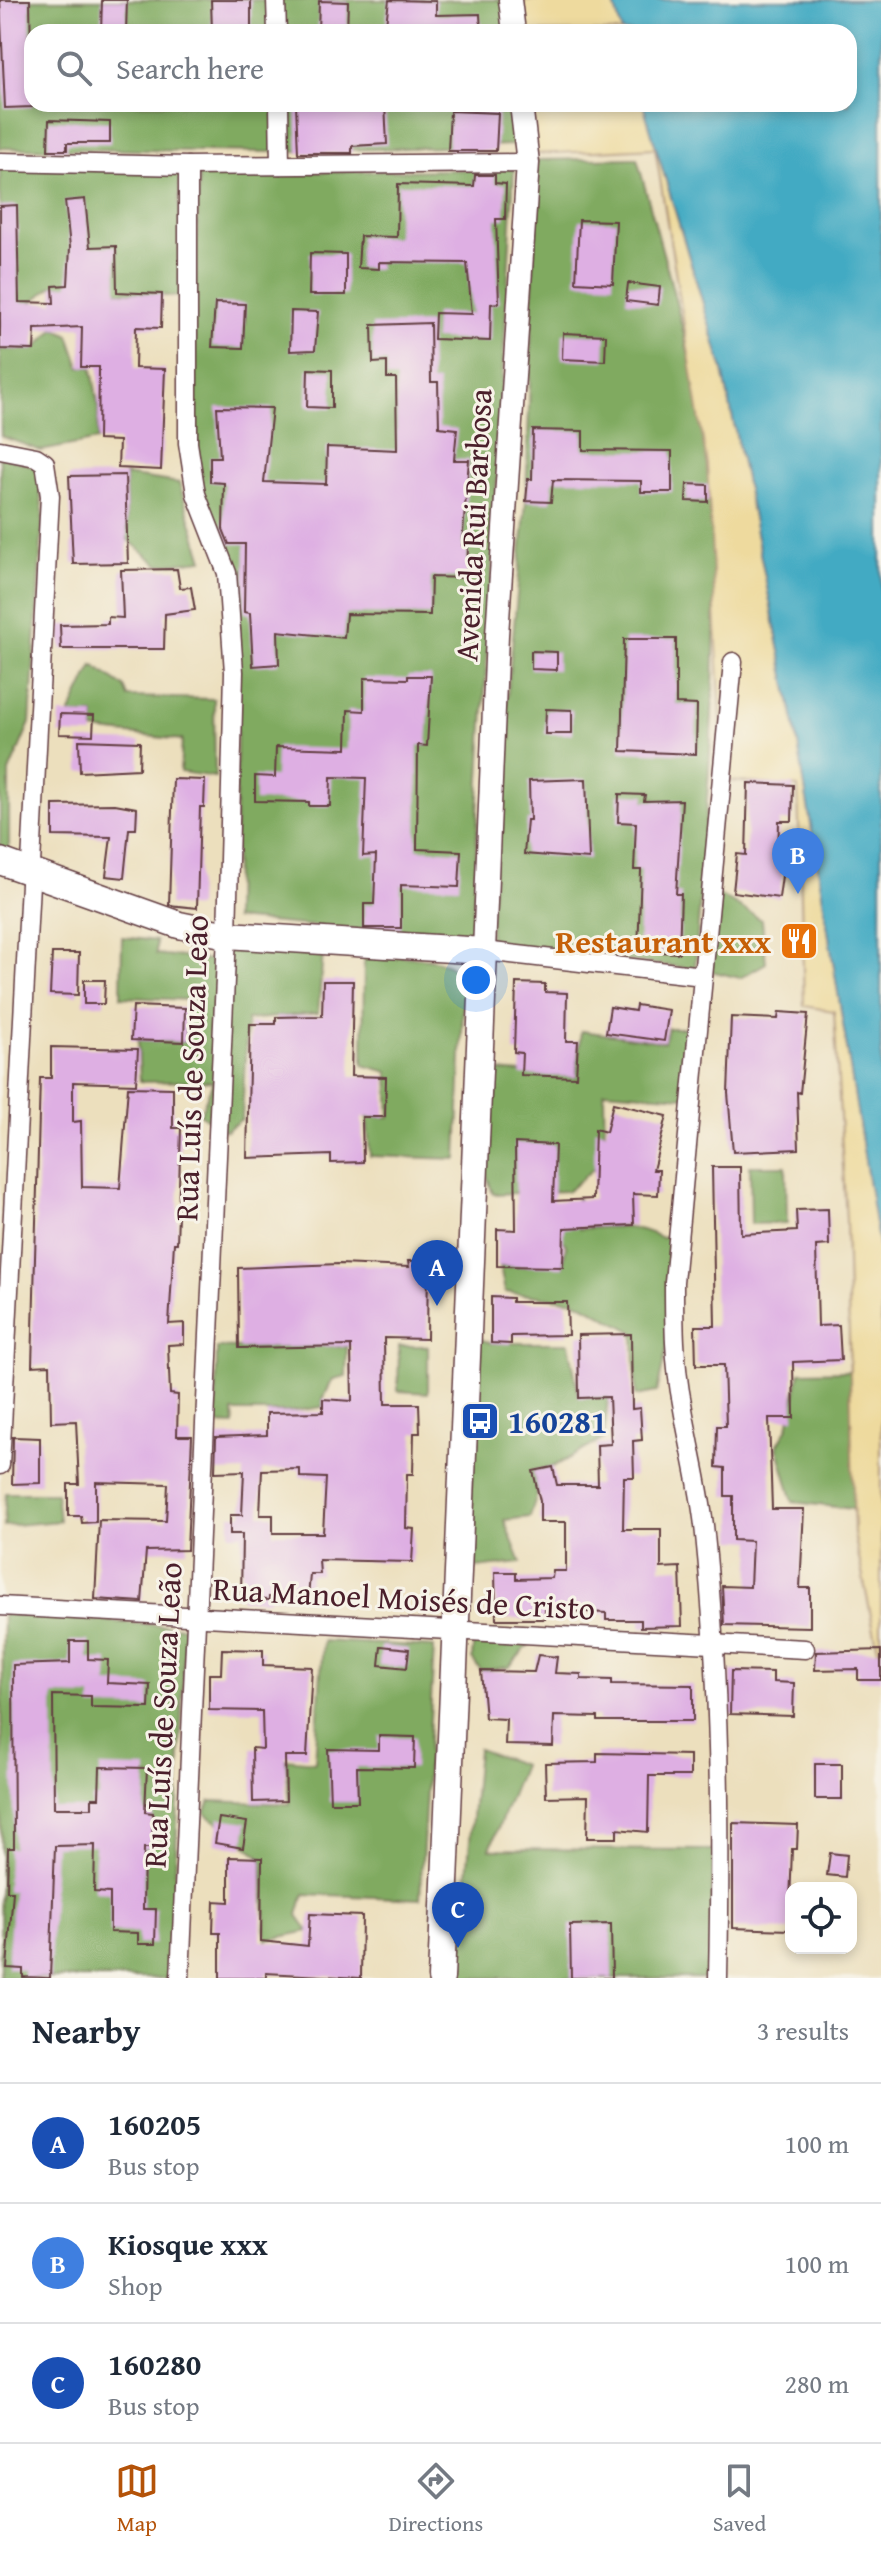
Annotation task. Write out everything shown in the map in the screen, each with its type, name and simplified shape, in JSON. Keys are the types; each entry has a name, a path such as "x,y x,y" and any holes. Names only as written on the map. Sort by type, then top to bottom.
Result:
{"main road":[{"path":"0,861 179,925 227,935 484,951 441,1978"}],"street":[{"path":"276,0 277,24"},
{"path":"510,0 513,24"},
{"path":"279,112 280,165"},
{"name":"Avenida Rui Barbosa","path":"484,951 497,635 528,163 522,112"},
{"path":"0,162 188,166 528,163"},
{"name":"Rua Luís de Souza Leão","path":"180,1978 227,935 234,672 227,573 196,494 188,443 188,166"},
{"path":"0,450 36,457 45,463 50,496 4,1293 0,1465"},
{"path":"718,1978 722,1807 714,1645 705,1532 681,1401 674,1335 674,1282 733,662"},
{"path":"484,951 703,976"},
{"name":"Rua Manoel Moisés de Cristo","path":"0,1606 805,1649"}],"green space":[{"path":"0,0 515,0 515,24 24,24 24,112 515,112 514,145 269,152 0,148"},
{"path":"637,158 678,310 695,387 707,465 712,528 712,717 695,969 489,944 503,741 526,501 537,160"},
{"path":"0,167 179,171 180,297 53,286 0,326"},
{"path":"514,169 471,940 234,919 239,617 201,482 192,390 199,174"},
{"path":"55,328 69,335 80,367 92,367 98,405 98,440 41,451 1,436 0,349 34,350"},
{"path":"0,456 37,467 43,514 30,723 9,772 9,858 0,855"},
{"path":"125,475 179,483 203,560 159,565 127,539"},
{"path":"93,665 124,687 128,697 214,699 215,777 180,772 182,740 93,730 94,715 69,715"},
{"path":"719,895 762,920 766,963 740,978 710,971"},
{"path":"122,937 156,941 156,954 208,960 218,949 323,953 318,1013 247,1020 242,1119 225,1131 200,1114 213,1081 140,1082 138,1040 183,1042 192,1000 121,997"},
{"path":"364,955 434,960 457,971 464,981 457,1159 370,1156 367,1117 390,1117 388,1072 363,1065"},
{"path":"668,1028 691,1028 684,1097 604,1091 605,1163 594,1168 568,1191 493,1194 485,1170 497,1071 576,1077 581,1031 664,1042"},
{"path":"750,1166 786,1166 787,1223 751,1224"},
{"path":"578,1197 579,1229 622,1227 642,1230 662,1238 671,1236 668,1342 657,1392 636,1396 634,1332 576,1301 505,1292 500,1266 563,1266 566,1245 560,1236"},
{"path":"477,1338 491,1343 569,1343 579,1397 608,1397 604,1439 553,1467 533,1471 536,1483 540,1485 530,1517 504,1520 521,1563 468,1569"},
{"path":"347,1346 346,1376 333,1379 323,1399 323,1407 289,1412 233,1412 234,1425 216,1424 217,1348"},
{"path":"399,1346 428,1346 428,1393 398,1391"},
{"path":"850,1371 854,1509 793,1502 777,1446 788,1427 800,1372"},
{"path":"6,1493 56,1493 59,1521 4,1526"},
{"path":"3,1614 185,1627 171,1978 0,1978"},
{"path":"474,1637 532,1641 509,1667 481,1671 472,1659"},
{"path":"323,1641 434,1647 420,1899 304,1894 298,1915 309,1931 266,1940 262,1858 205,1813 210,1801 290,1804 286,1759 315,1762"},
{"path":"478,1749 523,1765 490,1849 714,1850 708,1978 458,1978"}],"sand":[{"path":"524,0 613,0 620,24 526,24"},
{"path":"532,112 645,112 723,370 795,725 881,1260 881,1664 854,1534 846,1220 834,1011 804,1006 798,787 720,780 723,754 707,465 655,148 535,154"}],"water":[{"path":"613,0 881,0 881,1260 795,725 723,370 645,112 857,112 857,24 620,24"}],"building":[{"path":"0,0 30,0 30,24 24,24 24,107 5,108"},
{"path":"102,0 127,0 126,24 101,24"},
{"path":"211,0 251,0 251,24 212,24"},
{"path":"389,0 436,1 436,15 480,14 481,24 386,24"},
{"path":"319,1 348,2 347,24 318,24"},
{"path":"296,112 385,112 387,144 352,146 352,153 298,153"},
{"path":"450,112 498,113 496,151 448,151"},
{"path":"49,120 110,122 110,143 67,143 67,150 48,150"},
{"path":"475,175 495,175 495,183 506,184 505,219 496,219 499,303 491,304 490,341 434,339 435,313 472,314 467,263 379,262 379,269 358,268 360,236 397,237 398,184 474,186"},
{"path":"85,199 90,247 116,246 117,292 162,294 161,328 136,327 135,368 165,369 161,470 118,468 119,441 98,440 99,367 81,367 82,327 35,329 34,350 0,349 0,206 17,205 19,302 54,303 53,286 68,285 70,247 65,201"},
{"path":"579,220 616,221 613,284 576,282"},
{"path":"310,253 346,254 346,295 309,295"},
{"path":"628,283 660,287 658,305 626,301"},
{"path":"215,303 245,304 243,348 212,347"},
{"path":"291,311 318,312 315,350 290,351"},
{"path":"430,323 431,382 438,382 439,427 457,429 454,460 469,460 462,545 468,545 467,578 431,577 430,615 346,614 344,638 278,631 279,664 253,666 250,613 244,612 245,544 229,544 223,529 224,483 210,482 210,457 220,457 217,407 272,408 264,482 326,484 327,447 397,450 396,378 387,378 387,362 373,363 372,325"},
{"path":"563,333 606,335 605,361 562,359"},
{"path":"308,369 332,370 332,408 307,407"},
{"path":"533,430 583,431 583,450 672,451 672,492 641,492 641,481 553,480 551,502 526,501 528,479 532,479"},
{"path":"125,475 128,563 73,564 69,476"},
{"path":"687,484 708,485 708,502 686,501"},
{"path":"177,569 180,588 191,587 195,610 165,614 164,649 61,649 60,625 108,624 108,617 123,618 121,570"},
{"path":"624,639 676,639 676,704 697,705 696,754 621,751"},
{"path":"531,651 557,652 557,670 531,669"},
{"path":"408,676 431,676 427,746 418,745 417,849 461,851 459,887 401,885 401,928 364,928 364,904 374,904 376,855 363,856 366,778 331,777 330,806 309,806 309,802 255,801 255,776 275,777 276,747 347,749 348,710 364,711 364,678 408,679"},
{"path":"546,709 572,710 572,734 545,734"},
{"path":"60,714 94,715 93,735 59,734"},
{"path":"79,740 140,742 139,769 80,772"},
{"path":"173,779 205,780 204,807 200,807 197,908 169,905"},
{"path":"586,779 589,859 524,854 527,820 530,820 529,781"},
{"path":"748,783 793,785 792,821 779,821 778,860 784,861 779,898 733,892 737,854 746,855"},
{"path":"619,794 645,795 644,801 682,800 676,894 681,894 679,953 638,951 641,870 634,870 636,823 618,822"},
{"path":"115,804 137,808 136,829 129,829 124,878 106,876 111,837 53,836 53,805"},
{"path":"52,953 79,953 78,995 50,994"},
{"path":"84,980 105,980 104,1004 84,1004"},
{"path":"323,981 353,981 351,1076 386,1077 385,1117 362,1117 363,1162 331,1163 331,1155 247,1158 250,1024 276,1024 276,1017 322,1016"},
{"path":"516,983 545,984 545,992 567,993 566,1041 578,1041 576,1077 521,1075 522,1053 514,1052"},
{"path":"636,1005 669,1010 664,1041 606,1033 610,1007 635,1011"},
{"path":"133,1006 185,1008 184,1042 131,1040"},
{"path":"779,1012 808,1014 800,1093 797,1092 799,1149 733,1152 728,1093 731,1017 778,1019"},
{"path":"51,1047 138,1049 136,1084 73,1082 73,1122 81,1121 82,1187 120,1188 128,1087 173,1088 173,1128 181,1128 177,1243 174,1243 169,1324 184,1323 184,1344 168,1345 170,1394 178,1395 177,1436 192,1436 187,1550 146,1551 142,1602 95,1599 99,1520 166,1521 168,1484 96,1482 96,1522 82,1523 81,1516 68,1516 68,1484 79,1484 76,1421 51,1422 50,1365 32,1366 40,1078 51,1078"},
{"path":"613,1103 667,1116 653,1170 659,1170 658,1195 633,1194 634,1225 564,1228 563,1267 497,1266 497,1229 516,1230 515,1143 555,1145 553,1201 593,1199 595,1129 606,1132"},
{"path":"712,1167 740,1167 741,1234 797,1231 796,1210 828,1209 829,1245 816,1246 818,1326 839,1325 841,1360 793,1362 794,1418 769,1418 772,1509 804,1509 800,1588 810,1588 810,1627 724,1625 722,1586 750,1587 752,1541 733,1540 733,1496 725,1496 725,1468 716,1467 717,1426 726,1426 724,1365 696,1365 695,1326 715,1326"},
{"path":"408,1261 428,1261 427,1339 384,1338 385,1404 419,1404 420,1433 414,1433 413,1474 407,1474 406,1528 414,1529 412,1562 319,1560 320,1574 310,1574 308,1599 241,1599 242,1534 230,1534 230,1515 242,1515 244,1471 215,1472 216,1437 267,1435 267,1413 323,1412 323,1399 352,1401 351,1346 239,1348 238,1268 339,1264 409,1267","holes":["300,1469 300,1477 326,1478 323,1533 273,1533 273,1515 260,1515 262,1470"]},
{"path":"491,1297 512,1298 512,1302 567,1302 568,1335 511,1336 511,1344 491,1343"},
{"path":"631,1334 632,1409 640,1408 642,1440 633,1441 634,1477 624,1477 623,1529 661,1529 661,1568 680,1567 682,1626 641,1627 641,1620 606,1620 606,1613 545,1610 545,1619 496,1619 495,1572 516,1572 516,1579 552,1578 553,1571 566,1571 566,1522 540,1522 540,1501 533,1471 553,1467 557,1485 598,1485 597,1445 611,1444 609,1397 579,1398 578,1335"},
{"path":"13,1437 40,1438 40,1483 12,1484"},
{"path":"70,1641 88,1641 88,1659 108,1660 107,1683 150,1685 149,1708 91,1707 91,1696 53,1695 54,1808 92,1808 92,1798 99,1798 100,1767 147,1768 145,1812 153,1813 152,1848 144,1848 143,1909 156,1909 155,1944 138,1944 138,1933 110,1932 110,1893 94,1892 95,1845 55,1846 50,1978 23,1977 23,1969 7,1968 13,1891 7,1891 8,1848 14,1848 13,1665 70,1663"},
{"path":"381,1646 409,1649 407,1668 379,1665"},
{"path":"222,1649 263,1650 263,1665 312,1667 307,1756 285,1756 286,1801 253,1802 252,1748 263,1749 262,1711 209,1710 209,1674 221,1674"},
{"path":"881,1650 881,1680 858,1680 858,1669 815,1670 816,1652"},
{"path":"538,1655 557,1657 555,1673 581,1674 581,1679 612,1680 612,1684 693,1685 693,1721 598,1721 598,1717 554,1716 553,1746 505,1745 506,1719 485,1718 481,1671 534,1672"},
{"path":"731,1671 773,1672 773,1682 794,1683 793,1716 730,1714"},
{"path":"379,1736 415,1737 414,1768 357,1767 358,1802 330,1802 328,1749 379,1750"},
{"path":"597,1753 690,1755 690,1776 649,1776 648,1832 617,1829 617,1838 587,1838 588,1796 546,1797 545,1763 597,1762"},
{"path":"815,1764 842,1764 842,1799 815,1799"},
{"path":"219,1818 247,1822 243,1848 215,1843"},
{"path":"733,1823 798,1825 797,1849 792,1849 791,1882 785,1882 785,1930 733,1928"},
{"path":"830,1853 847,1855 845,1877 827,1875"},
{"path":"229,1857 262,1858 261,1941 308,1946 310,1914 362,1916 361,1978 266,1973 266,1978 220,1978 220,1933 213,1933 214,1901 229,1902"},
{"path":"611,1924 612,1978 571,1978 570,1925"}],"place":[{"name":"Kiosque xxx","path":"798,894"},
{"name":"Restaurant xxx","path":"799,941"},
{"name":"160205","path":"437,1306"},
{"name":"160281","path":"480,1421"},
{"name":"160280","path":"458,1948"}]}
